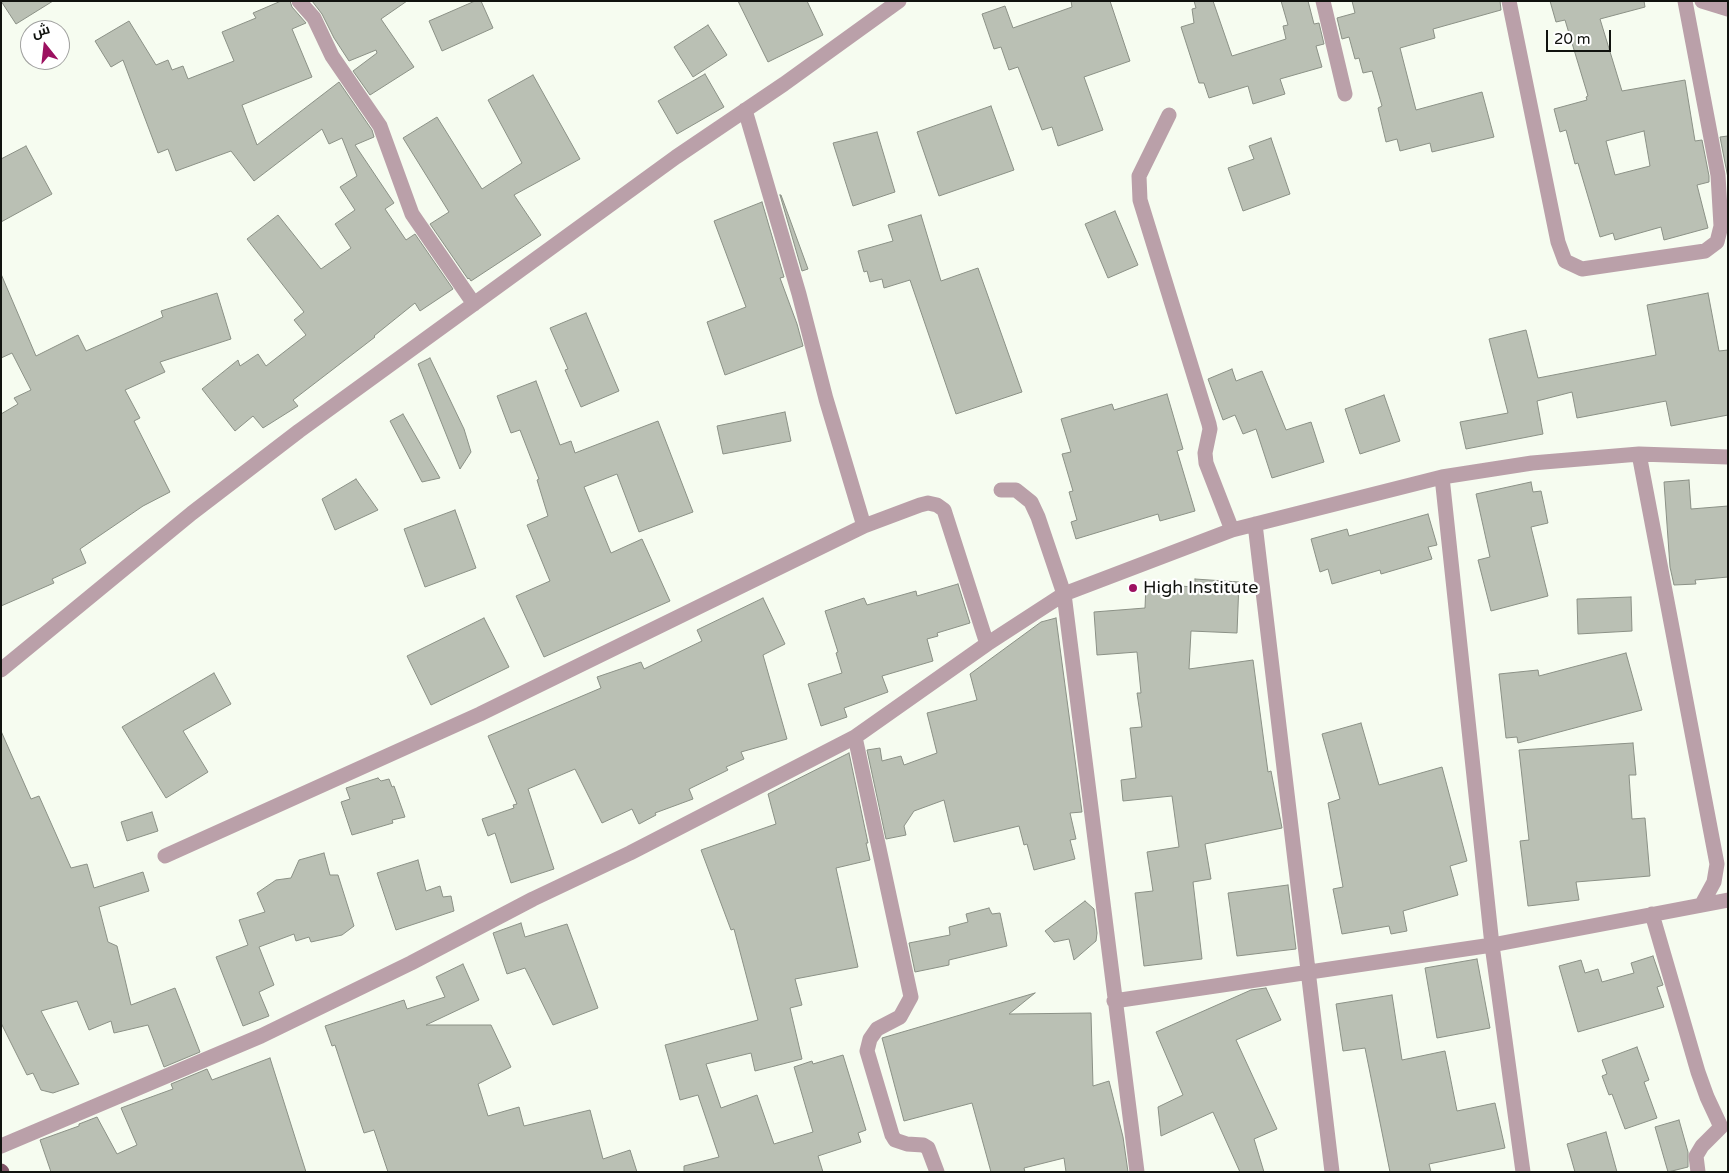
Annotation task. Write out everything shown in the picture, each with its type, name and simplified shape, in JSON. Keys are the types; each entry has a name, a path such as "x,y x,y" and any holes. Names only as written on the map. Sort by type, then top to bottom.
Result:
{"street":[{"path":"299,1 314,18 332,56 380,126 412,214 474,304"},
{"path":"1,670 192,513 299,431 676,157 784,84 899,1"},
{"path":"1323,1 1345,94"},
{"path":"1510,1 1558,242 1565,261 1582,270 1705,251 1717,242 1721,226 1718,175 1685,1"},
{"path":"1702,1 1728,9"},
{"path":"745,110 799,294 826,399 864,526"},
{"path":"1169,115 1138,176 1140,200 1209,424 1210,429 1205,454 1206,463 1232,530"},
{"path":"1639,454 1717,864 1714,882 1702,904"},
{"path":"1,1146 261,1036 411,963 533,899 630,853 855,737 986,644 1064,594 1232,530 1442,477 1532,462 1639,454 1728,457"},
{"path":"1442,477 1492,945 1523,1172"},
{"path":"1001,490 1016,490 1024,494 1031,502 1038,517 1064,594 1136,1172"},
{"path":"165,856 480,714 864,526 928,503 937,505 944,510 986,644"},
{"path":"1256,524 1332,1172"},
{"path":"855,737 911,997 900,1017 878,1029 870,1039 867,1051 892,1135 895,1140 907,1144 923,1145 928,1148 937,1172"},
{"path":"1114,1001 1492,945 1728,900"},
{"path":"1652,914 1698,1072 1707,1097 1725,1126 1702,1146 1696,1156 1698,1172"}],"building":[{"path":"1,1 53,1 20,20 16,24"},
{"path":"281,1 290,1 292,7 306,23 292,29 312,77 242,105 257,145 339,82 372,130 374,137 355,145 394,203 385,209 406,240 415,234 453,289 420,311 415,303 375,337 293,400 298,406 263,428 253,416 235,431 202,389 238,360 240,366 258,354 266,366 306,335 294,320 304,312 247,239 278,215 321,269 351,248 335,224 355,210 340,187 357,176 342,138 329,144 322,129 254,181 231,151 176,171 168,149 158,153 123,60 111,67 95,41 129,21 156,65 168,60 172,70 183,66 188,79 234,61 222,32 256,18 253,13"},
{"path":"312,1 407,1 381,19 414,67 370,95 353,71 377,53 376,50 349,61 334,38 322,14"},
{"path":"475,1 481,1 493,28 442,51 429,21"},
{"path":"738,1 807,1 823,35 768,62"},
{"path":"1071,1 1110,1 1130,61 1084,77 1103,130 1058,146 1052,127 1042,130 1018,67 1009,70 1001,47 994,49 982,14 1005,6 1013,28 1072,7"},
{"path":"1194,1 1213,1 1232,56 1286,39 1283,26 1288,25 1281,1 1308,1 1314,24 1319,23 1324,44 1316,46 1322,67 1280,79 1285,94 1253,104 1248,86 1209,98 1204,83 1199,83 1181,27 1194,23 1192,9 1196,8"},
{"path":"1352,1 1500,1 1501,10 1433,29 1435,38 1400,48 1416,110 1482,92 1494,137 1432,152 1430,143 1400,151 1397,139 1386,142 1378,108 1382,106 1372,71 1363,73 1359,58 1355,59 1349,37 1342,39 1337,18 1355,13"},
{"path":"1550,1 1644,1 1645,7 1600,19 1622,91 1685,80 1695,141 1702,140 1709,176 1709,182 1697,185 1708,228 1664,240 1661,227 1615,240 1613,233 1600,237 1578,163 1575,164 1566,130 1560,132 1554,109 1587,100 1586,97 1588,96 1565,20 1556,22","holes":["1644,131 1650,166 1615,175 1606,141"]},
{"path":"708,25 727,55 693,77 674,47"},
{"path":"705,74 724,107 677,134 658,101"},
{"path":"533,75 580,159 514,195 541,235 471,281 430,224 449,212 403,138 437,117 482,189 522,163 488,100"},
{"path":"991,106 1014,170 939,196 917,132"},
{"path":"877,132 895,192 853,206 833,143"},
{"path":"1728,136 1728,178 1720,137"},
{"path":"1271,138 1290,194 1243,211 1228,168 1254,159 1249,146"},
{"path":"26,146 52,194 1,222 1,159"},
{"path":"780,195 808,269 802,271"},
{"path":"762,202 784,277 780,278 803,346 725,375 707,322 746,307 714,221"},
{"path":"1115,211 1138,265 1108,278 1085,224"},
{"path":"921,215 941,281 978,268 1022,392 956,414 910,280 884,288 882,279 870,282 867,271 864,272 858,251 893,241 888,225"},
{"path":"1,274 36,356 78,335 86,351 163,317 161,311 217,293 231,339 160,362 165,372 125,390 140,418 134,421 170,492 143,506 80,549 86,563 52,579 54,583 1,606 1,414 18,404 14,398 31,390 12,353 1,358"},
{"path":"1708,293 1719,351 1728,350 1728,415 1671,426 1666,401 1577,418 1572,392 1537,401 1543,434 1466,449 1460,422 1508,413 1489,339 1526,330 1538,378 1656,355 1647,305"},
{"path":"586,313 619,391 581,407 565,370 568,369 550,328"},
{"path":"430,358 464,429 471,452 460,469 418,364"},
{"path":"1232,369 1236,381 1262,371 1286,430 1311,422 1324,462 1272,478 1256,429 1243,434 1235,415 1223,420 1208,379"},
{"path":"536,381 560,445 571,441 575,453 658,421 693,512 639,532 617,474 584,487 611,553 642,539 670,601 544,657 516,596 550,581 527,525 548,516 537,480 539,479 520,430 511,433 497,396"},
{"path":"1167,394 1183,449 1177,451 1195,511 1160,521 1158,514 1076,539 1071,522 1077,520 1069,492 1073,491 1062,454 1071,452 1061,419 1112,404 1114,410"},
{"path":"1384,395 1400,441 1360,454 1345,409"},
{"path":"785,412 791,441 723,454 717,426"},
{"path":"403,414 440,478 422,482 390,421"},
{"path":"356,479 378,510 335,530 322,499"},
{"path":"1689,480 1691,509 1728,506 1728,577 1695,580 1696,584 1674,585 1670,567 1664,482"},
{"path":"1531,482 1533,492 1541,491 1548,523 1531,527 1548,596 1491,611 1478,560 1490,557 1476,494"},
{"path":"455,510 476,568 425,587 404,529"},
{"path":"1428,514 1437,545 1428,547 1432,559 1381,574 1380,570 1332,584 1328,569 1320,572 1311,539 1347,529 1349,536"},
{"path":"1195,579 1239,582 1237,633 1191,631 1189,669 1253,660 1268,772 1271,771 1282,828 1205,844 1211,879 1193,882 1202,959 1144,966 1135,893 1153,891 1147,852 1179,847 1172,796 1123,801 1121,780 1136,778 1130,728 1142,727 1137,693 1141,693 1137,652 1097,655 1094,612 1145,608 1146,584 1195,587"},
{"path":"958,584 970,623 937,633 938,636 927,639 933,661 882,676 888,692 844,708 847,717 821,726 808,684 842,673 836,653 838,652 825,611 864,598 867,605 916,591 917,596"},
{"path":"1631,597 1632,631 1578,634 1577,599"},
{"path":"763,598 785,644 763,655 787,739 741,752 744,759 726,767 728,770 689,789 693,799 655,813 656,815 639,824 632,809 602,823 575,769 528,789 554,869 511,883 495,833 488,836 482,819 514,808 513,805 517,804 488,736 601,688 597,677 641,662 644,669 702,641 697,630"},
{"path":"484,618 509,667 431,705 407,656"},
{"path":"1056,618 1082,812 1070,813 1076,839 1070,840 1075,859 1034,870 1027,844 1024,845 1019,826 954,842 944,800 914,811 904,826 906,835 886,839 867,750 880,748 882,761 901,756 904,765 937,753 927,713 977,700 970,674 1041,622"},
{"path":"1626,653 1642,710 1518,743 1517,737 1506,738 1499,674 1538,670 1539,676"},
{"path":"214,673 231,704 183,731 208,772 166,798 122,727"},
{"path":"1361,723 1379,785 1442,767 1467,861 1450,866 1458,895 1403,911 1407,931 1391,934 1389,926 1342,934 1333,889 1343,887 1328,803 1340,799 1322,734"},
{"path":"1,731 31,799 39,796 71,868 87,864 94,888 143,872 149,891 99,907 108,942 117,946 131,1005 175,988 200,1052 164,1067 148,1025 114,1033 111,1021 89,1030 77,1001 41,1011 79,1084 53,1093 41,1090 33,1073 27,1075 1,1023"},
{"path":"1633,743 1636,775 1629,775 1632,819 1645,818 1650,876 1576,882 1579,900 1528,906 1520,841 1529,840 1519,750"},
{"path":"849,753 870,860 836,868 858,967 795,979 802,1005 790,1008 802,1059 755,1071 751,1053 706,1064 721,1108 757,1095 774,1144 813,1132 794,1067 812,1061 813,1064 843,1055 866,1130 858,1133 861,1142 818,1156 823,1172 684,1172 684,1166 719,1157 698,1095 680,1100 665,1045 758,1020 734,929 731,930 701,850 776,824 768,794"},
{"path":"378,778 381,781 389,779 392,787 394,786 405,817 392,820 393,823 352,835 341,802 350,799 346,788"},
{"path":"152,812 158,831 127,841 121,822"},
{"path":"324,853 330,875 338,875 354,926 342,935 311,942 309,937 296,941 294,934 259,947 274,985 259,992 269,1016 243,1026 216,957 248,945 239,920 265,912 257,893 276,880 291,878 299,860"},
{"path":"418,860 426,891 440,886 443,897 451,896 454,911 396,930 377,873"},
{"path":"1288,885 1296,949 1237,956 1228,893"},
{"path":"1085,901 1094,909 1096,941 1074,960 1069,939 1054,942 1045,931"},
{"path":"989,908 992,914 1000,913 1007,946 949,960 949,965 915,972 909,943 950,935 949,927 968,922 966,914"},
{"path":"521,923 525,937 567,924 598,1008 553,1025 525,968 507,974 493,933"},
{"path":"1653,956 1663,985 1657,987 1664,1007 1578,1032 1559,966 1581,960 1585,973 1598,969 1602,982 1634,973 1631,963"},
{"path":"1477,959 1490,1028 1437,1038 1425,968"},
{"path":"463,964 479,1000 426,1025 491,1025 511,1067 478,1084 488,1116 519,1107 524,1126 590,1110 603,1159 630,1150 637,1172 388,1172 374,1130 364,1133 335,1045 332,1046 325,1026 404,1000 407,1009 445,997 436,977"},
{"path":"1266,988 1281,1020 1236,1040 1277,1129 1254,1139 1264,1172 1240,1172 1213,1112 1161,1136 1158,1107 1183,1095 1156,1032 1251,990"},
{"path":"1035,993 1009,1014 1091,1013 1093,1086 1109,1081 1123,1137 1128,1172 1066,1172 1064,1158 1024,1168 1025,1172 991,1172 972,1103 904,1121 882,1038"},
{"path":"1392,995 1402,1060 1445,1051 1457,1111 1495,1103 1505,1148 1429,1164 1431,1172 1390,1172 1365,1048 1343,1051 1336,1004"},
{"path":"1637,1047 1649,1080 1644,1082 1657,1118 1625,1129 1612,1094 1609,1095 1602,1076 1607,1074 1602,1060"},
{"path":"270,1058 306,1172 51,1172 40,1140 79,1126 79,1124 97,1117 117,1154 137,1145 121,1108 173,1089 171,1084 207,1069 212,1080"},
{"path":"1679,1120 1688,1152 1688,1167 1668,1172 1655,1127"},
{"path":"1606,1132 1617,1172 1575,1172 1567,1144"}],"place":[{"name":"High Institute","path":"1133,588"}]}
